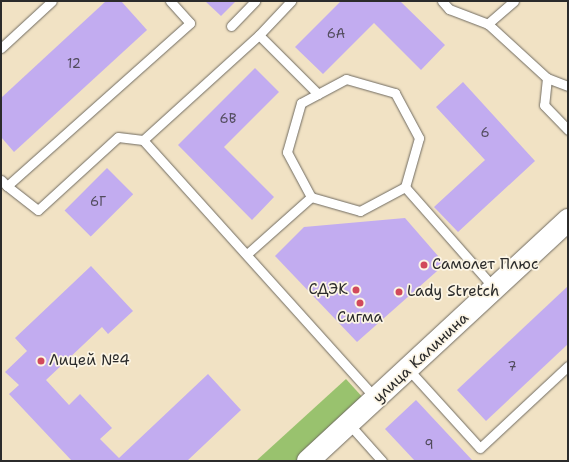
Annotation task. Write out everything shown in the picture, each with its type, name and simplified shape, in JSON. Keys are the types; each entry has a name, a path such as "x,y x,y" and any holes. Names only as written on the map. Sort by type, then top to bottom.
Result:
{"street":[{"name":"улица Калинина","path":"308,461 409,370 568,220"}],"lane":[{"path":"1,48 52,1"},
{"path":"170,1 190,23 4,183 38,210 118,137 143,140 376,399"},
{"path":"231,26 255,1"},
{"path":"143,140 259,35 291,1"},
{"path":"442,1 449,9 488,24 547,78 568,86"},
{"path":"488,24 514,1"},
{"path":"259,35 318,94"},
{"path":"547,78 544,105 568,130"},
{"path":"346,79 395,93 419,138 405,186 360,211 311,196 287,152 301,103 318,94 346,79"},
{"path":"405,186 495,289"},
{"path":"247,254 311,196"},
{"path":"409,370 480,448 568,366"},
{"path":"349,424 382,461"}],"green space":[{"path":"346,379 365,400 297,461 256,461"}],"building":[{"path":"106,1 121,1 147,30 14,152 1,137 1,98"},
{"path":"205,1 236,1 221,16"},
{"path":"341,1 400,1 445,45 421,70 374,23 323,74 295,47"},
{"path":"255,68 279,92 224,147 274,197 252,220 178,145"},
{"path":"463,82 535,161 458,232 434,207 485,160 436,107"},
{"path":"107,168 133,194 91,237 65,210"},
{"name":"Сигма","path":"405,218 445,264 357,342 275,256 304,227"},
{"name":"Лицей №4","path":"91,266 133,311 108,334 102,327 46,380 69,405 80,394 112,428 100,439 119,458 208,374 241,410 187,461 72,461 9,394 19,385 5,372 27,351 15,338"},
{"path":"568,286 568,344 486,421 457,390"},
{"path":"416,400 473,461 415,461 385,429"}],"place":[{"name":"Самолет Плюс","path":"424,265"},
{"name":"СДЭК","path":"356,290"},
{"name":"Lady Stretch","path":"399,292"},
{"name":"Сигма","path":"360,303"},
{"name":"Лицей №4","path":"41,361"}]}
